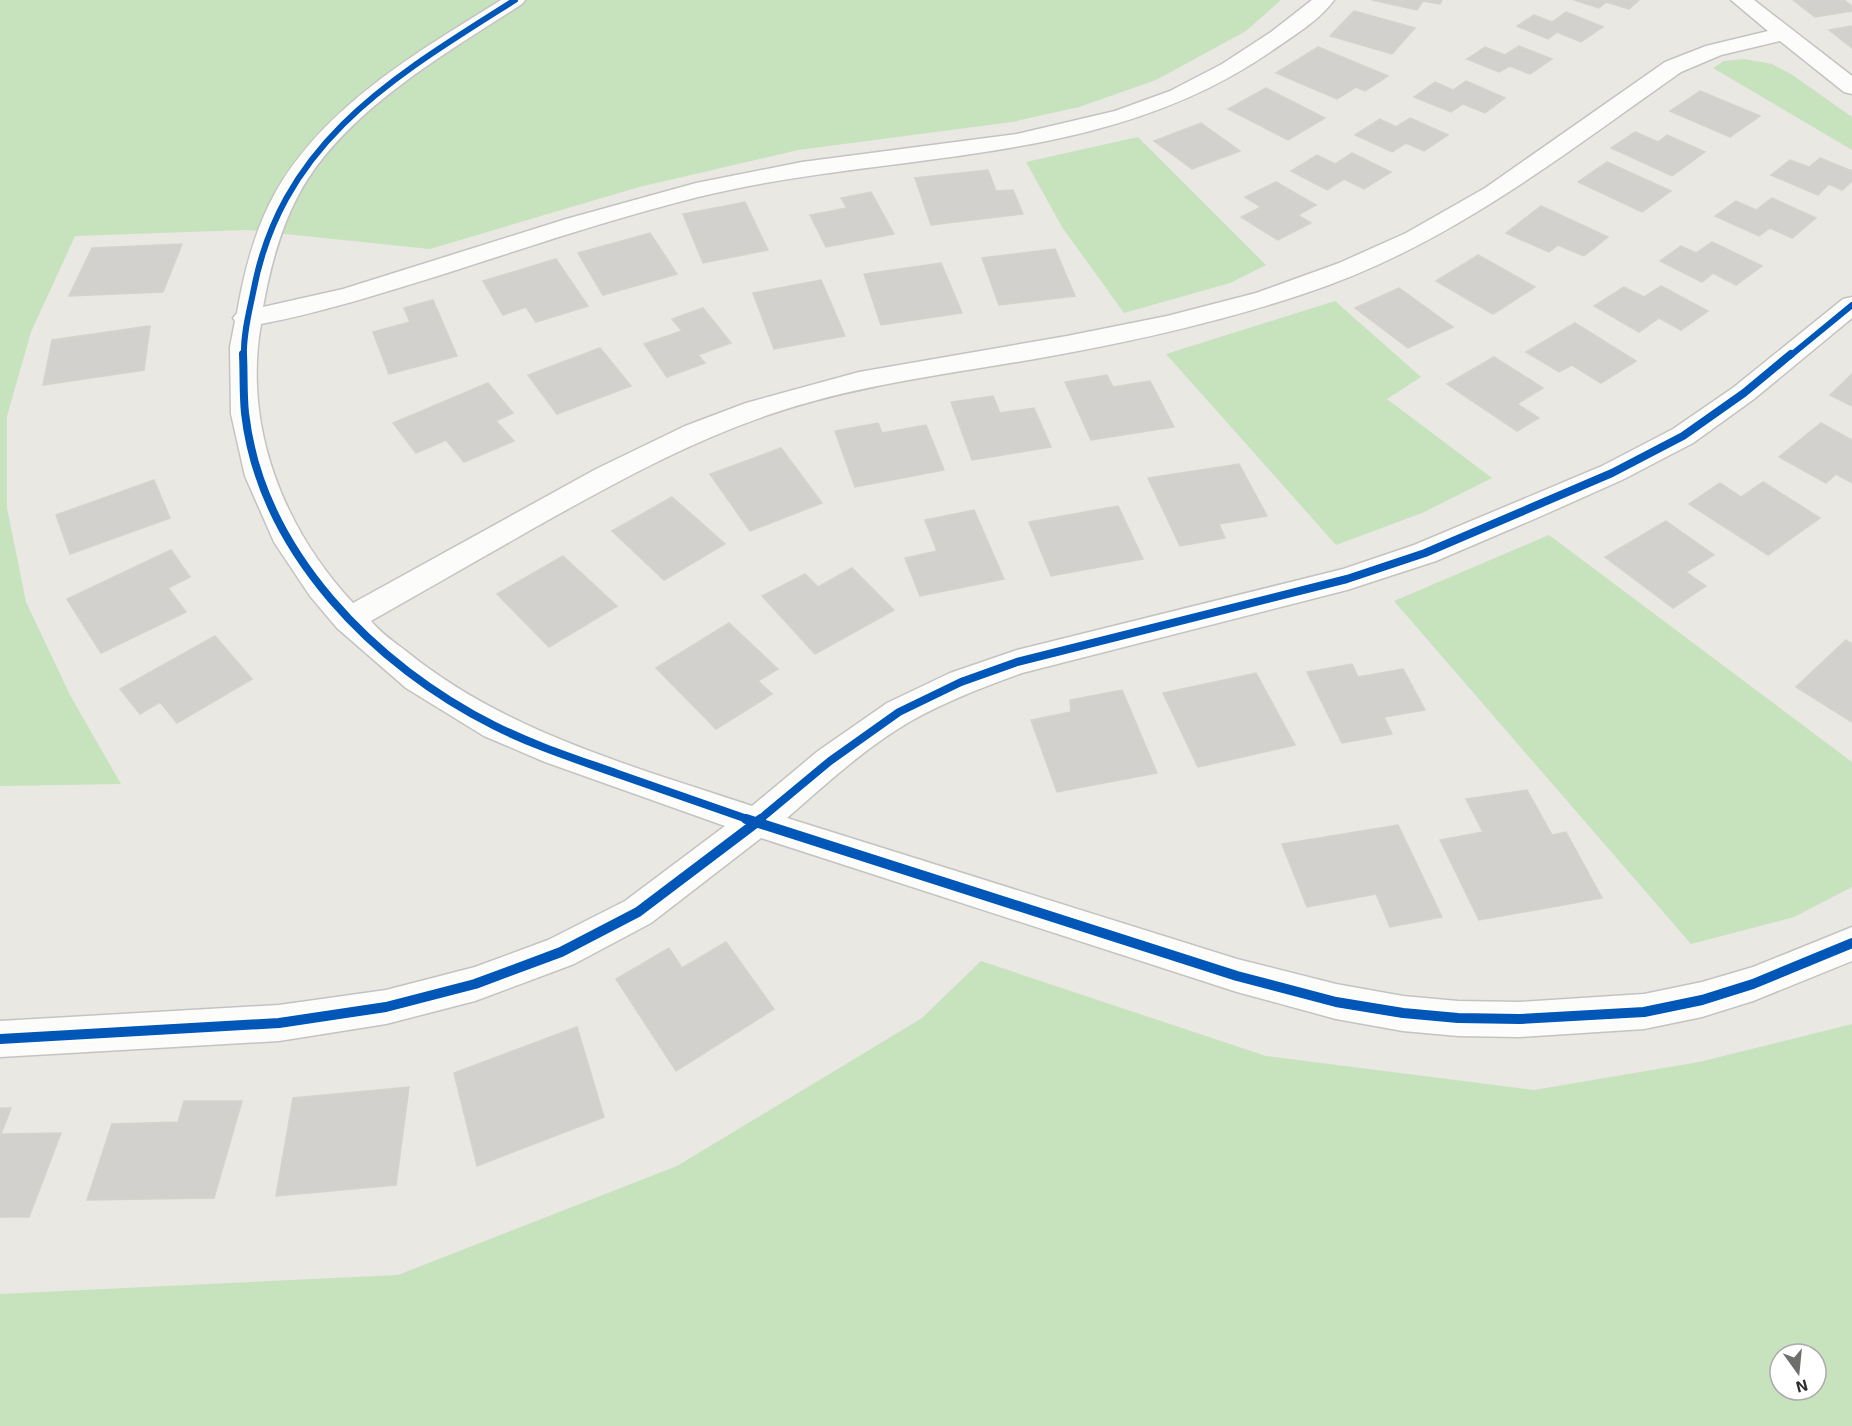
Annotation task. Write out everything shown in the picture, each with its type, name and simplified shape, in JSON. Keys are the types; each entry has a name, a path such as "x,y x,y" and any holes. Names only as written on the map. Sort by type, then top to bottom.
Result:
{"street":[{"path":"515,0 411,68 360,107 330,136 300,174 276,214 261,258 246,318 242,347 241,393 250,443 264,493 286,538 316,584 362,635 411,675 478,717 549,749 758,822 1263,984 1345,1005 1437,1017 1552,1019 1647,1012 1725,994 1810,964 1852,943"},
{"path":"246,318 315,306 577,223 706,187 809,167 994,143 1058,132 1123,116 1218,75 1274,41 1324,0"},
{"path":"1741,0 1852,87"},
{"path":"348,620 601,478 681,440 753,410 813,391 882,376 1046,349 1207,314 1297,288 1369,259 1429,231 1485,199 1673,67 1695,56 1726,46 1784,34"},
{"path":"0,1039 279,1023 386,1007 475,984 561,952 638,912 758,822 830,761 899,712 961,681 1027,659 1347,579 1425,553 1612,473 1683,436 1744,393 1852,305"}],"green space":[{"path":"0,0 1281,0 1246,31 1156,80 1079,107 1012,122 798,150 639,187 430,249 246,230 75,236 31,332 7,416 7,508 26,602 70,695 121,784 0,786"},
{"path":"1744,59 1772,64 1791,74 1852,117 1852,150 1713,68 1724,61"},
{"path":"1138,137 1266,265 1230,283 1124,313 1062,227 1026,162"},
{"path":"1335,301 1421,377 1387,399 1492,478 1422,513 1336,545 1166,354"},
{"path":"1549,535 1852,762 1852,887 1794,917 1691,944 1394,601"},
{"path":"981,961 1266,1056 1534,1090 1699,1062 1852,1024 1852,1426 0,1426 0,1294 398,1275 677,1166 922,1018"}],"building":[{"path":"1372,0 1442,0 1440,4 1423,1 1417,10"},
{"path":"1574,0 1639,0 1629,9 1606,2 1599,8"},
{"path":"1793,0 1844,0 1852,6 1852,11 1815,17"},
{"path":"1354,11 1415,28 1392,54 1330,36"},
{"path":"1566,12 1603,27 1581,42 1557,32 1548,39 1517,26 1534,15 1552,22"},
{"path":"1852,26 1852,48 1829,30"},
{"path":"1519,46 1552,59 1530,74 1510,66 1499,72 1467,59 1485,47 1505,55"},
{"path":"1318,47 1388,76 1365,91 1356,87 1337,99 1276,73"},
{"path":"1466,81 1505,98 1485,113 1463,104 1451,112 1414,97 1435,82 1453,90"},
{"path":"1266,88 1325,118 1288,140 1228,109"},
{"path":"1700,91 1760,116 1730,137 1670,111"},
{"path":"1410,118 1448,135 1424,151 1406,143 1392,152 1355,135 1380,119 1396,127"},
{"path":"1201,123 1240,151 1192,169 1154,141"},
{"path":"1635,132 1658,142 1667,135 1705,152 1672,176 1611,148"},
{"path":"1352,153 1391,172 1364,189 1344,179 1327,190 1291,171 1317,155 1335,164"},
{"path":"1820,158 1852,171 1852,181 1842,190 1829,184 1818,195 1771,175 1790,160 1809,167"},
{"path":"1607,162 1671,191 1642,212 1578,182"},
{"path":"988,170 996,191 1013,190 1023,214 931,225 915,178"},
{"path":"1276,182 1316,205 1298,215 1311,223 1278,240 1241,217 1261,207 1245,197"},
{"path":"871,192 894,234 826,247 810,215 847,208 841,198"},
{"path":"1772,198 1816,218 1792,238 1770,228 1759,236 1715,216 1736,201 1756,210"},
{"path":"745,202 768,250 703,263 683,214"},
{"path":"1541,206 1608,237 1584,256 1558,245 1549,252 1506,233"},
{"path":"650,233 677,274 603,295 578,253"},
{"path":"1712,242 1762,266 1736,285 1713,273 1702,282 1660,261 1681,246 1696,253"},
{"path":"182,244 163,292 69,296 92,248"},
{"path":"1055,249 1075,296 999,305 982,258"},
{"path":"1478,255 1535,287 1493,314 1436,281"},
{"path":"556,259 588,306 536,322 526,307 503,315 483,281"},
{"path":"941,263 962,313 881,325 864,274"},
{"path":"821,280 845,336 774,349 753,293"},
{"path":"1661,286 1708,311 1681,330 1659,318 1639,332 1594,306 1624,287 1644,297"},
{"path":"1399,288 1453,327 1408,348 1355,308"},
{"path":"433,300 457,356 389,374 373,332 410,322 404,308"},
{"path":"703,308 731,343 698,355 705,363 667,377 644,344 682,331 672,319"},
{"path":"1575,323 1636,361 1601,383 1572,365 1559,372 1526,352"},
{"path":"150,326 144,370 43,385 52,340"},
{"path":"600,348 631,386 557,414 528,375"},
{"path":"1494,357 1543,388 1517,404 1539,418 1517,431 1447,384"},
{"path":"1852,374 1852,406 1830,395"},
{"path":"1107,375 1113,387 1150,381 1174,427 1091,440 1065,382"},
{"path":"488,383 513,413 496,421 514,441 464,462 446,440 416,453 393,423"},
{"path":"993,396 1000,413 1034,408 1051,447 972,460 951,402"},
{"path":"878,423 882,433 926,425 944,470 855,487 835,431"},
{"path":"1821,423 1852,440 1852,483 1836,474 1826,483 1779,457"},
{"path":"781,448 822,503 750,531 710,474"},
{"path":"1239,464 1267,516 1219,524 1225,538 1180,546 1148,478"},
{"path":"154,480 170,518 70,554 56,515"},
{"path":"1763,482 1820,518 1768,555 1689,504 1720,483 1741,497"},
{"path":"672,497 725,544 664,580 612,531"},
{"path":"1118,506 1143,559 1051,576 1029,522"},
{"path":"974,510 1004,579 920,596 905,558 937,551 925,520"},
{"path":"1666,521 1714,555 1686,572 1706,586 1673,608 1605,557"},
{"path":"171,550 190,577 168,588 186,612 101,653 67,599"},
{"path":"563,556 617,606 549,647 497,594"},
{"path":"852,568 894,610 815,654 762,596 805,574 818,587"},
{"path":"729,623 778,669 758,681 772,694 716,729 656,668"},
{"path":"215,636 252,679 177,723 160,702 140,714 120,689"},
{"path":"1846,640 1852,644 1852,722 1796,687"},
{"path":"1352,664 1358,677 1403,669 1425,710 1384,717 1392,734 1342,743 1307,672"},
{"path":"1256,673 1295,745 1198,767 1163,693"},
{"path":"1122,690 1157,773 1057,792 1031,720 1071,712 1070,700"},
{"path":"1527,790 1552,835 1566,832 1602,898 1479,920 1440,840 1483,832 1466,799"},
{"path":"1398,825 1442,917 1390,927 1376,894 1307,907 1282,844"},
{"path":"726,942 774,1009 676,1071 616,979 669,948 682,968"},
{"path":"577,1027 604,1117 477,1166 454,1073"},
{"path":"409,1087 396,1185 276,1196 293,1098"},
{"path":"184,1101 242,1101 214,1198 87,1200 112,1124 178,1122"},
{"path":"0,1108 11,1108 1,1134 61,1133 29,1217 0,1217"}],"cycle path":[{"path":"515,0 429,55 374,96 349,118 303,169 280,207 264,249 256,277 243,347 245,414 259,476 285,534 321,588 366,636 418,679 476,716 516,736 722,811 1237,976 1336,1002 1403,1013 1458,1018 1562,1018 1627,1014 1676,1006 1728,992 1803,965 1852,943"},
{"path":"0,1039 279,1023 386,1007 475,984 561,952 638,912 757,822 830,761 899,712 961,682 1017,662 1347,579 1425,553 1529,510 1612,473 1683,436 1744,393 1852,305"}]}
